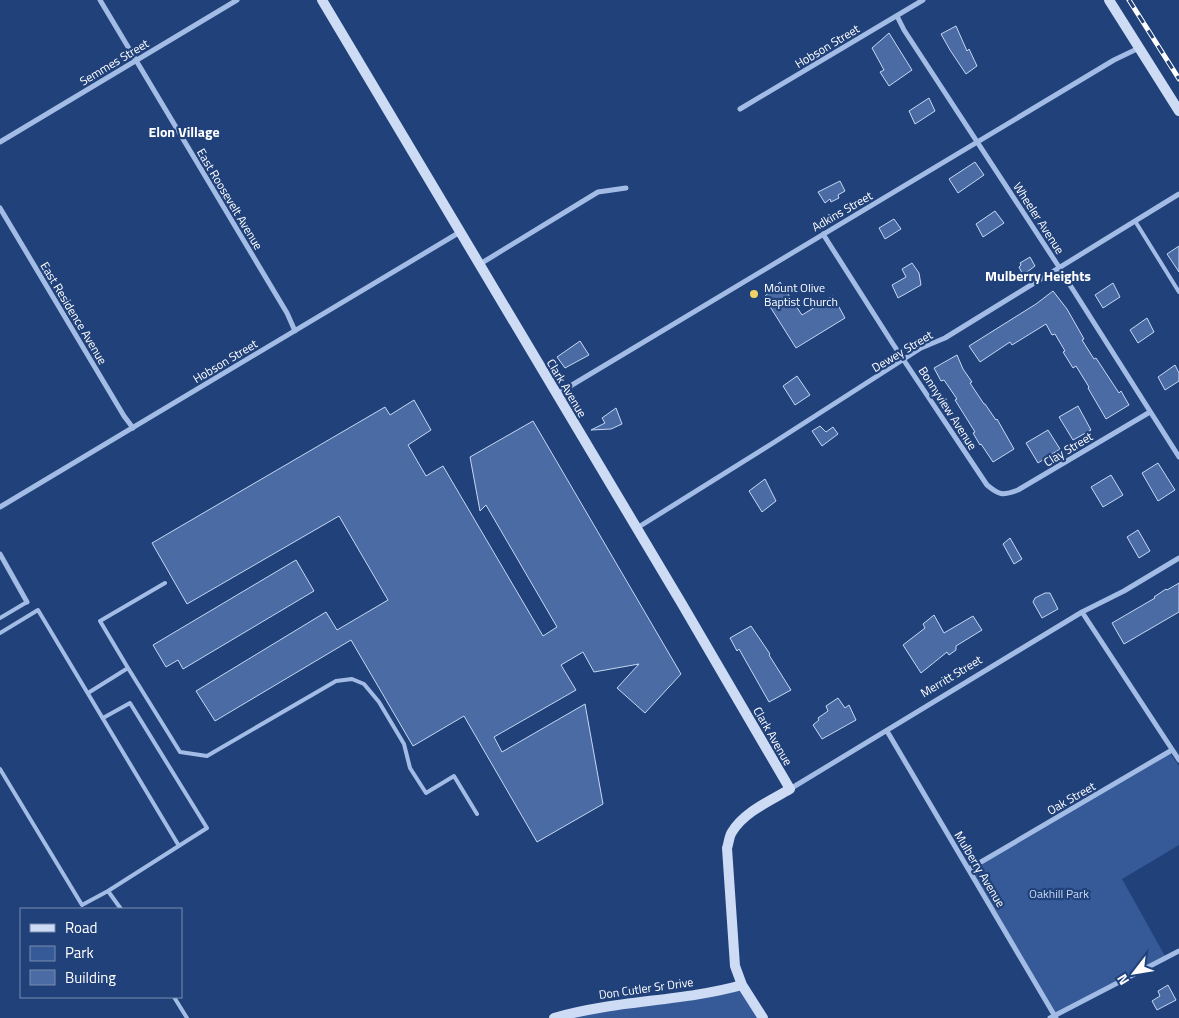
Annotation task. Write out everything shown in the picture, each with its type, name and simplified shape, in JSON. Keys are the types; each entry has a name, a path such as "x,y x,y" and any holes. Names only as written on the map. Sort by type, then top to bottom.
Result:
{"street":[{"name":"East Roosevelt Avenue","path":"100,0 296,331"},
{"name":"Semmes Street","path":"0,142 237,0"},
{"name":"Clark Avenue","path":"322,0 790,789"},
{"name":"Hobson Street","path":"740,110 923,0"},
{"path":"1109,0 1179,111"},
{"name":"Wheeler Avenue","path":"897,16 1060,267 1179,456"},
{"name":"Adkins Street","path":"557,394 1114,60 1139,48"},
{"path":"479,265 598,192 626,188"},
{"name":"Dewey Street","path":"636,528 773,444 921,348 945,338 1179,194"},
{"name":"East Residence Avenue","path":"0,208 132,428"},
{"name":"Hobson Street","path":"0,507 460,232"},
{"name":"Bonnyview Avenue","path":"823,234 987,485 994,491"},
{"name":"Clay Street","path":"994,491 1006,494 1018,490 1150,412"},
{"path":"0,554 27,602"},
{"name":"Merritt Street","path":"742,985 734,958 727,848 731,834 740,822 790,789 1082,612 1124,591 1179,558"},
{"path":"1082,612 1179,760"},
{"name":"Mulberry Avenue","path":"887,731 1054,1017"},
{"name":"Oak Street","path":"969,869 1172,750"},
{"path":"1054,1017 1179,951"},
{"path":"742,985 763,1018"},
{"name":"Don Cutler Sr Drive","path":"554,1018 572,1012 724,990 742,985"}],"lane":[{"path":"1135,221 1179,292"},
{"path":"165,583 100,621 180,752 207,756 336,681 352,679 364,684 379,702 404,744 410,768 426,793 454,776 477,814"},
{"path":"0,618 27,602"},
{"path":"0,633 38,610 179,846"},
{"path":"88,693 128,668"},
{"path":"0,769 82,905 108,891 207,828 130,703 103,718"},
{"path":"108,891 120,908"},
{"path":"175,998 187,1018"}],"green space":[{"name":"Oakhill Park","path":"1170,753 1179,766 1179,845 1122,879 1165,956 1055,1014 970,870"},
{"path":"741,987 760,1018 561,1018"}],"building":[{"path":"956,26 967,51 969,49 977,66 966,74 941,34"},
{"path":"889,33 912,70 889,86 880,72 884,70 872,48"},
{"path":"929,98 935,111 915,124 909,111"},
{"path":"975,162 984,175 958,193 949,179"},
{"path":"840,181 845,191 838,195 839,198 831,202 830,199 825,203 818,192"},
{"path":"995,211 1004,223 983,237 976,224"},
{"path":"894,219 901,229 885,239 879,228"},
{"path":"1179,246 1179,272 1167,254"},
{"path":"1030,257 1035,266 1023,275 1019,267 1020,263"},
{"path":"912,263 919,273 921,285 898,298 892,285 906,277 902,269"},
{"path":"780,282 802,315 833,296 845,318 796,348 764,297"},
{"path":"1113,283 1120,297 1103,308 1095,295"},
{"path":"1053,291 1067,309 1084,339 1082,340 1094,359 1096,358 1129,405 1106,419 1076,366 1073,368 1055,334 1052,335 1046,324 1012,345 1010,342 980,362 969,346 1036,304"},
{"path":"1147,318 1154,332 1138,343 1130,330"},
{"path":"580,341 589,355 565,368 557,357"},
{"path":"957,355 963,369 972,382 970,383 997,419 1014,449 993,462 973,433 975,432 955,400 957,399 944,380 941,381 934,368"},
{"path":"1175,365 1179,373 1179,381 1165,390 1158,377"},
{"path":"797,376 810,395 795,405 783,386"},
{"path":"414,400 431,430 408,445 426,476 443,466 543,636 557,627 486,505 480,511 470,457 533,421 681,674 645,713 617,688 639,664 594,672 583,652 561,665 576,690 494,737 502,752 585,704 603,804 537,842 464,716 413,746 351,640 215,721 196,691 326,612 337,630 388,600 339,516 187,604 152,543 385,407 390,415"},
{"path":"1078,406 1091,430 1073,440 1059,417"},
{"path":"616,408 622,424 611,429 591,430 605,423 602,418"},
{"path":"820,426 826,432 833,427 838,434 822,446 812,431"},
{"path":"1048,430 1060,449 1038,463 1026,443"},
{"path":"1158,463 1175,490 1158,501 1142,473"},
{"path":"1111,475 1123,495 1103,507 1091,487"},
{"path":"765,479 776,501 762,512 749,491"},
{"path":"1138,530 1150,551 1139,558 1127,537"},
{"path":"1010,538 1022,559 1014,564 1003,544"},
{"path":"296,560 314,591 183,669 178,660 166,667 153,645"},
{"path":"1179,583 1179,612 1124,644 1112,623 1155,598 1166,589"},
{"path":"1045,593 1050,593 1058,609 1042,618 1033,602 1035,598"},
{"path":"934,615 944,633 973,616 982,630 956,646 956,650 949,655 947,652 921,673 903,645 925,628 923,624"},
{"path":"751,626 791,690 769,702 739,649 737,651 730,638"},
{"path":"838,698 845,708 849,705 856,720 822,739 813,725 819,720 818,718 828,711 826,706"},
{"path":"1168,985 1176,1000 1157,1010 1152,1001 1160,996 1158,991"}],"railway":[{"path":"1129,0 1179,79"}],"place":[{"name":"Mount Olive Baptist Church","path":"754,294"}],"district":[{"name":"Elon Village","path":"184,131"},
{"name":"Mulberry Heights","path":"1038,275"}]}
